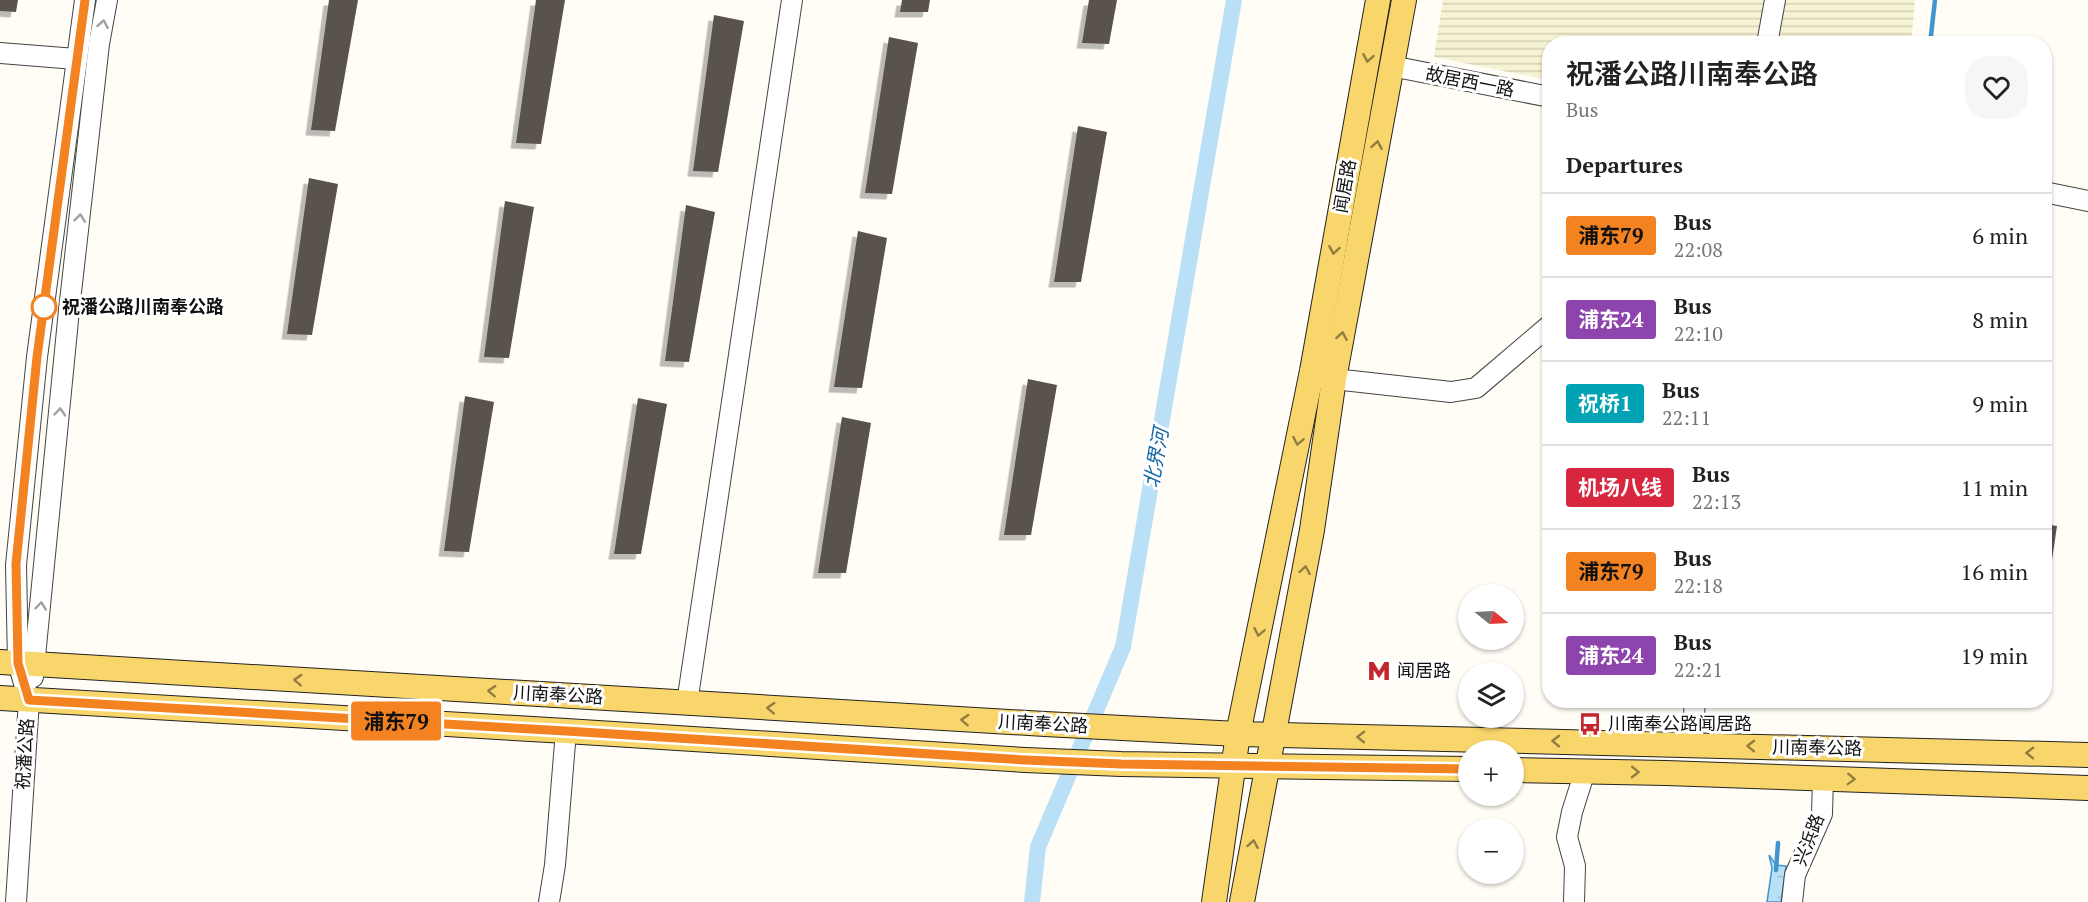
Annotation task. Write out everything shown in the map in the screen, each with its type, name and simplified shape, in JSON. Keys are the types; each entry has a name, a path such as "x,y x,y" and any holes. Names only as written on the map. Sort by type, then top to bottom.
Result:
{"main road":[{"name":"闻居路","path":"1214,902 1238,734 1323,375 1378,0"},
{"path":"1242,902 1312,530 1323,375 1404,0"},
{"name":"川南奉公路","path":"18,663 1238,734 2088,755"},
{"name":"川南奉公路","path":"0,698 1025,760 1121,764 1458,769"},
{"name":"川南奉公路","path":"1524,770 2088,788"}],"street":[{"path":"18,663 16,564 37,357 85,0"},
{"path":"18,663 69,310 99,44 107,0"},
{"path":"687,703 792,0"},
{"path":"1768,36 1774,0"},
{"path":"0,53 76,59"},
{"name":"故居西一路","path":"1391,66 1542,95"},
{"path":"2052,194 2088,201"},
{"path":"1323,375 1451,392 1476,388 1542,332"},
{"name":"祝潘公路","path":"16,902 29,700 18,663"},
{"path":"1692,745 1694,708"},
{"path":"549,902 555,865 566,731"},
{"path":"1574,902 1575,866 1567,837 1585,771"},
{"name":"兴浜路","path":"1792,902 1795,875 1822,814 1823,778"}],"shaded area":[{"path":"1443,0 1768,0 1762,36 1542,36 1542,79 1434,57"},
{"path":"1784,0 1915,0 1912,36 1778,36"}],"water":[{"path":"1769,855 1776,865 1786,866 1781,902 1767,902 1772,868"}],"building":[{"path":"0,0 18,0 16,12 0,11"},
{"path":"329,0 358,0 335,131 311,130"},
{"path":"536,0 565,0 541,144 516,143"},
{"path":"902,0 930,0 928,12 900,12"},
{"path":"1089,0 1117,0 1109,44 1082,43"},
{"path":"714,15 744,21 718,172 693,171"},
{"path":"889,37 918,43 892,194 865,193"},
{"path":"1078,126 1107,132 1081,282 1054,282"},
{"path":"309,178 338,184 312,335 287,334"},
{"path":"505,201 534,207 509,358 484,357"},
{"path":"686,205 715,212 689,362 665,361"},
{"path":"858,231 887,238 862,388 834,387"},
{"path":"1028,379 1057,385 1031,535 1004,535"},
{"path":"465,396 494,402 469,552 444,551"},
{"path":"638,398 667,404 641,554 614,554"},
{"path":"842,417 871,423 846,573 818,573"},
{"path":"2052,525 2057,526 2052,560"}],"waterway":[{"name":"北界河","path":"1032,902 1038,847 1123,647 1234,0"},
{"path":"1931,36 1935,0"},
{"path":"1776,870 1778,843"}],"bus line":[{"name":"浦东79","path":"85,0 37,357 16,564 18,663 29,700 1025,760 1121,764 1458,769"}],"place":[{"name":"祝潘公路川南奉公路","path":"44,307"},
{"name":"闻居路","path":"1379,671"},
{"name":"川南奉公路闻居路","path":"1590,724"}]}
